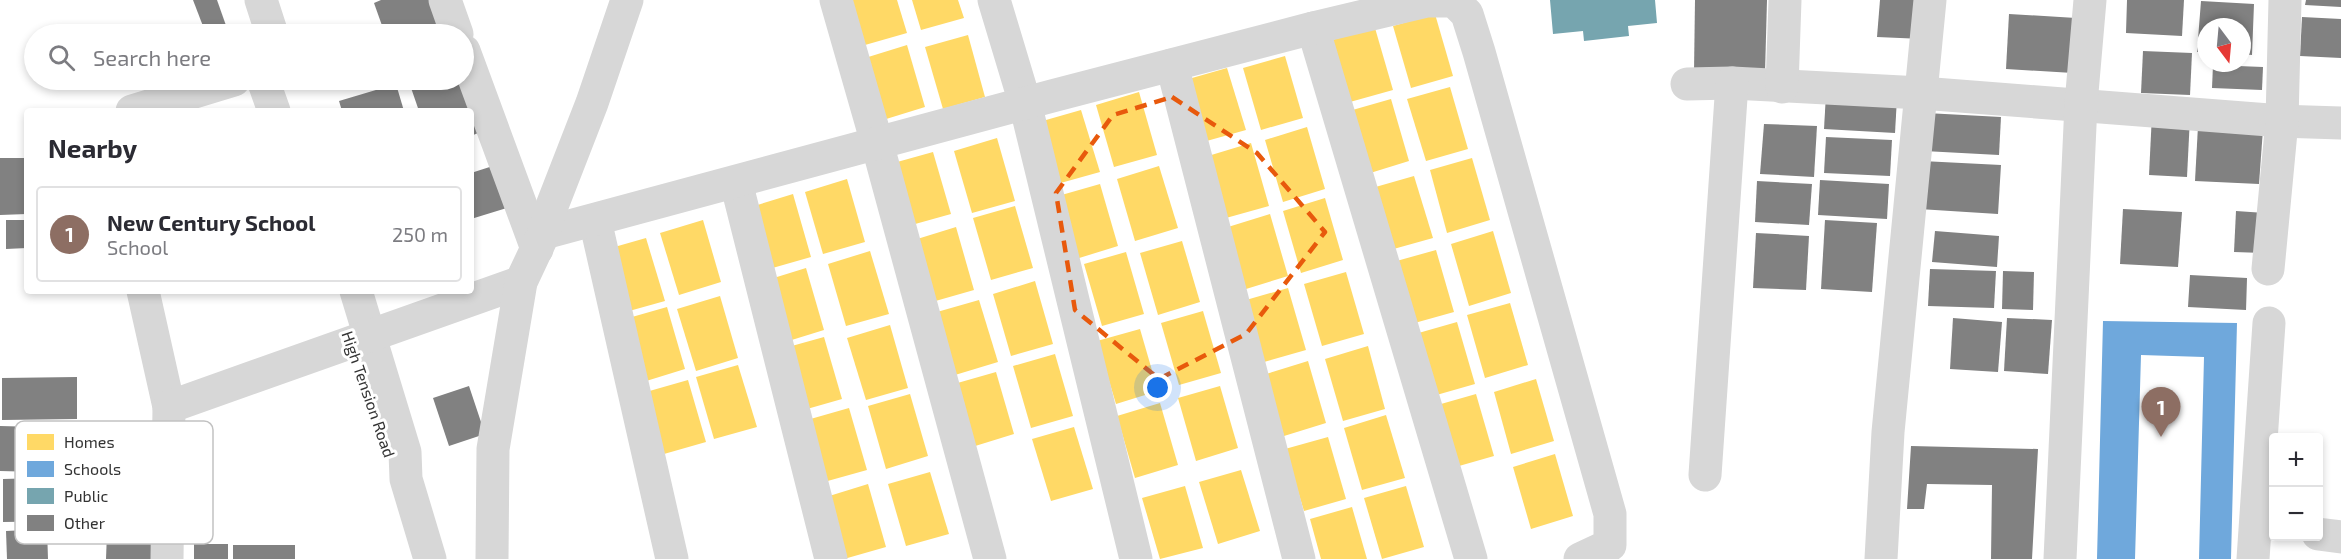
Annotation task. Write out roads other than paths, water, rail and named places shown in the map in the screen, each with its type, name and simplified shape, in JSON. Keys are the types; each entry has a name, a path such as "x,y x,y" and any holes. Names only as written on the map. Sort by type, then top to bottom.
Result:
{"street":[{"path":"237,0 245,24"},
{"path":"261,0 269,24"},
{"path":"445,0 453,24"},
{"path":"492,559 493,449 521,282 540,241 549,211 592,103 627,0"},
{"path":"836,0 878,143 990,559"},
{"path":"994,0 1025,103 1136,559"},
{"path":"1782,87 1785,0"},
{"path":"1881,559 1888,432 1930,0"},
{"path":"2060,559 2081,104 2090,0"},
{"path":"2268,270 2282,121 2285,0"},
{"path":"540,241 595,220 1025,103 1313,28 1427,1 1454,1 1467,14 1486,74 1610,514 1610,545 1580,559"},
{"path":"1313,28 1471,559"},
{"path":"1172,65 1299,559"},
{"path":"474,76 540,241"},
{"path":"1705,475 1732,83"},
{"path":"1687,84 1732,83 1921,93 2282,121 2341,123"},
{"path":"142,108 201,90"},
{"path":"267,90 273,108"},
{"path":"290,90 296,108"},
{"path":"736,182 831,559"},
{"path":"595,220 672,559"},
{"path":"169,407 521,282"},
{"path":"144,294 169,407 169,421"},
{"name":"High Tension Road","path":"336,294 361,338 405,452 406,479 430,559"},
{"name":"High Tension Road","path":"356,294 361,338"},
{"path":"2260,539 2268,323"},
{"path":"2323,535 2341,537"},
{"path":"167,544 167,559"}],"place":[{"name":"New Century School","path":"2161,437"}]}
